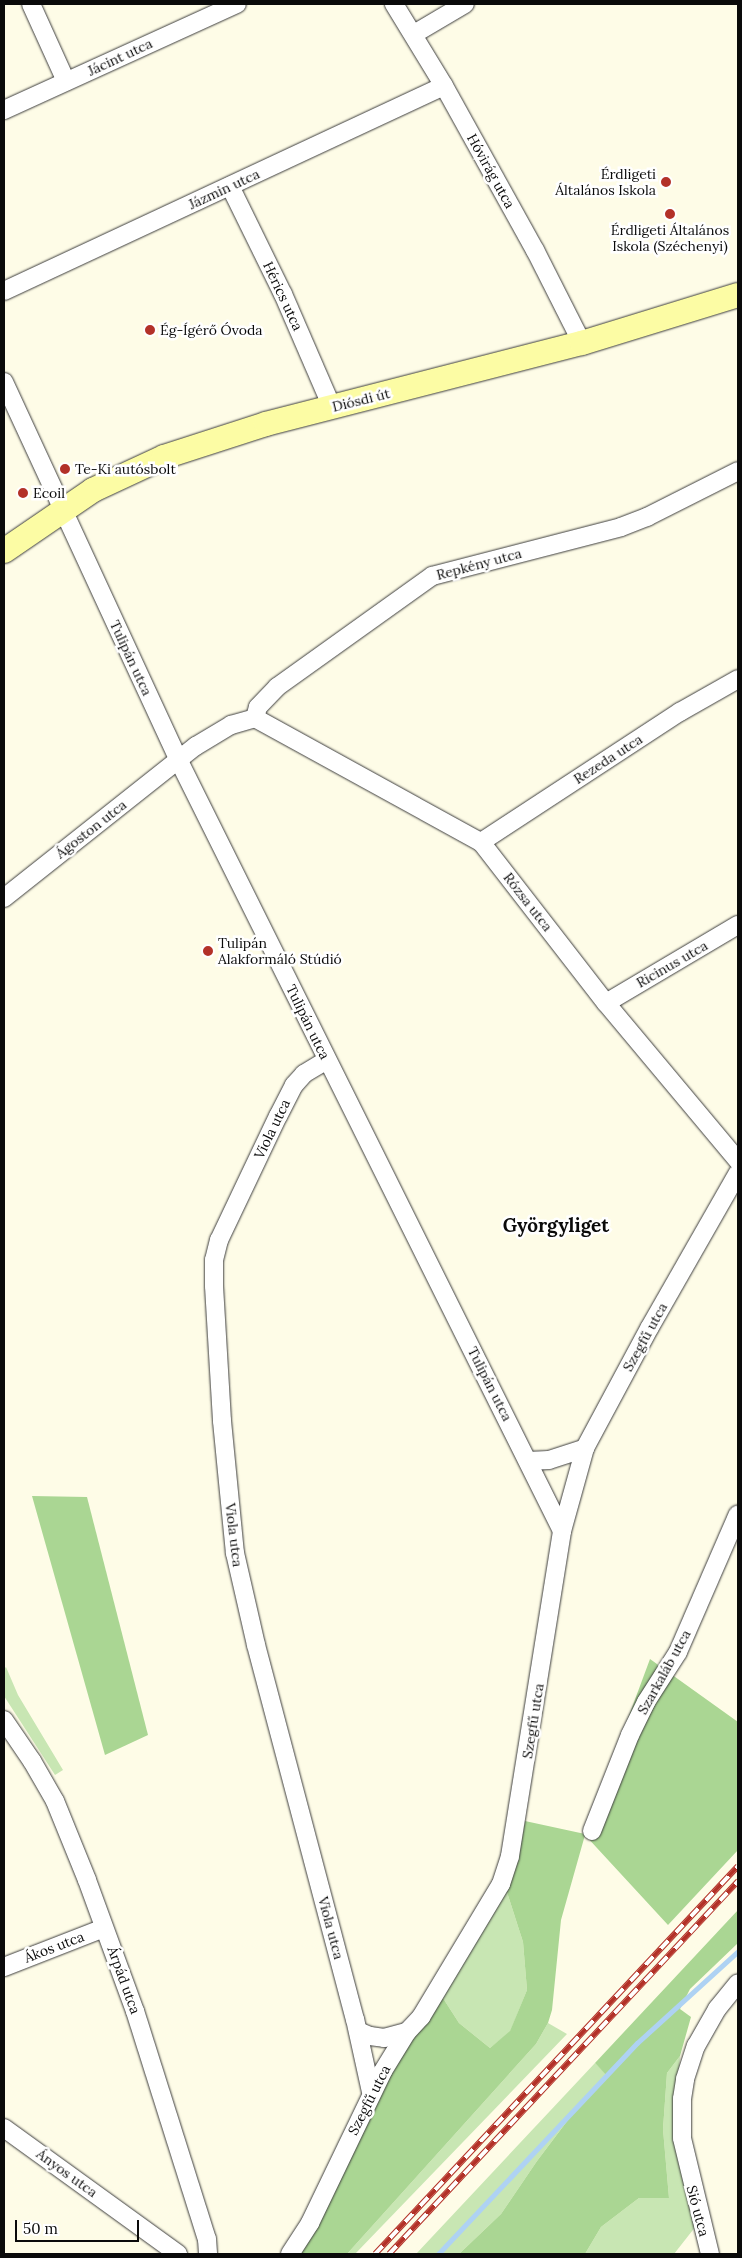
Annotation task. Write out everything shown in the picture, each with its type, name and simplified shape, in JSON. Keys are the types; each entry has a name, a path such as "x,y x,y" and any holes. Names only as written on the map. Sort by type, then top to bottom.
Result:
{"main road":[{"name":"Diósdi út","path":"4,551 61,510 93,490 164,457 218,438 582,343 738,295"}],"street":[{"path":"31,4 66,81"},
{"name":"Jácint utca","path":"4,110 237,4"},
{"name":"Hóvirág utca","path":"394,4 444,86 535,250 582,343"},
{"path":"414,34 465,4"},
{"name":"Jázmin utca","path":"4,291 444,86"},
{"name":"Hérics utca","path":"230,186 283,294 332,407"},
{"name":"Tulipán utca","path":"4,382 61,510 178,759 562,1532"},
{"name":"Repkény utca","path":"256,718 258,707 277,687 432,576 622,527 647,518 738,471"},
{"name":"Rezeda utca","path":"480,842 680,712 738,679"},
{"path":"178,759 213,734 231,725 256,718"},
{"name":"Rózsa utca","path":"256,718 480,842 606,1003 738,1161"},
{"name":"Ágoston utca","path":"4,898 178,759"},
{"name":"Ricinus utca","path":"606,1003 738,925"},
{"name":"Viola utca","path":"327,1060 304,1074 294,1085 225,1225 214,1260 214,1286 222,1421 235,1553 256,1645 358,2031 371,2092"},
{"name":"Szegfű utca","path":"290,2254 310,2223 371,2092 408,2032 421,2018 501,1884 510,1856 562,1532 585,1448 650,1328 738,1173"},
{"path":"528,1461 549,1460 585,1448"},
{"name":"Szarkaláb utca","path":"592,1830 630,1735 646,1702 678,1652 738,1514"},
{"name":"Árpád utca","path":"4,1720 32,1760 55,1800 104,1928 138,2020 207,2239 208,2254"},
{"name":"Ákos utca","path":"4,1967 104,1928"},
{"name":"Sió utca","path":"710,2254 687,2168 681,2118 685,2079 690,2060 705,2028 738,1983"},
{"path":"358,2031 370,2036 384,2038 408,2032"},
{"name":"Ányos utca","path":"4,2128 178,2254"}],"green space":[{"path":"32,1496 87,1497 148,1735 105,1755"},
{"path":"650,1659 738,1722 738,1850 668,1925 585,1835 561,1920 552,2010 548,2023 536,2044 347,2254 295,2254 389,2076 441,1995 459,2023 490,2048 510,2031 527,1990 523,1942 506,1889 519,1855 525,1821 585,1834"},
{"path":"6,1667 18,1695 63,1770 55,1775 4,1696 4,1669"},
{"path":"506,1889 523,1942 527,1990 510,2032 490,2048 459,2023 441,1995"},
{"path":"738,1910 738,1943 690,1989 680,2009 691,2017 680,2056 667,2073 663,2129 669,2198 639,2198 601,2227 585,2254 459,2254 501,2214 537,2161 571,2116 608,2077 595,2063"},
{"path":"548,2023 567,2034 355,2254 347,2254 536,2044"},
{"path":"680,2056 677,2103 696,2226 674,2254 585,2254 601,2227 639,2198 669,2198 663,2129 667,2073"},
{"path":"595,2063 608,2076 571,2116 537,2161 501,2214 459,2254 416,2254"}],"waterway":[{"path":"438,2254 637,2043 738,1951"}],"railway":[{"path":"375,2254 738,1866"},
{"path":"389,2254 738,1881"}],"place":[{"name":"Érdligeti Általános Iskola","path":"666,182"},
{"name":"Érdligeti Általános Iskola (Széchenyi)","path":"670,214"},
{"name":"Ég-Ígérő Óvoda","path":"150,330"},
{"name":"Te-Ki autósbolt","path":"65,469"},
{"name":"Ecoil","path":"23,493"},
{"name":"Tulipán Alakformáló Stúdió","path":"208,951"}],"district":[{"name":"Györgyliget","path":"556,1226"}]}
